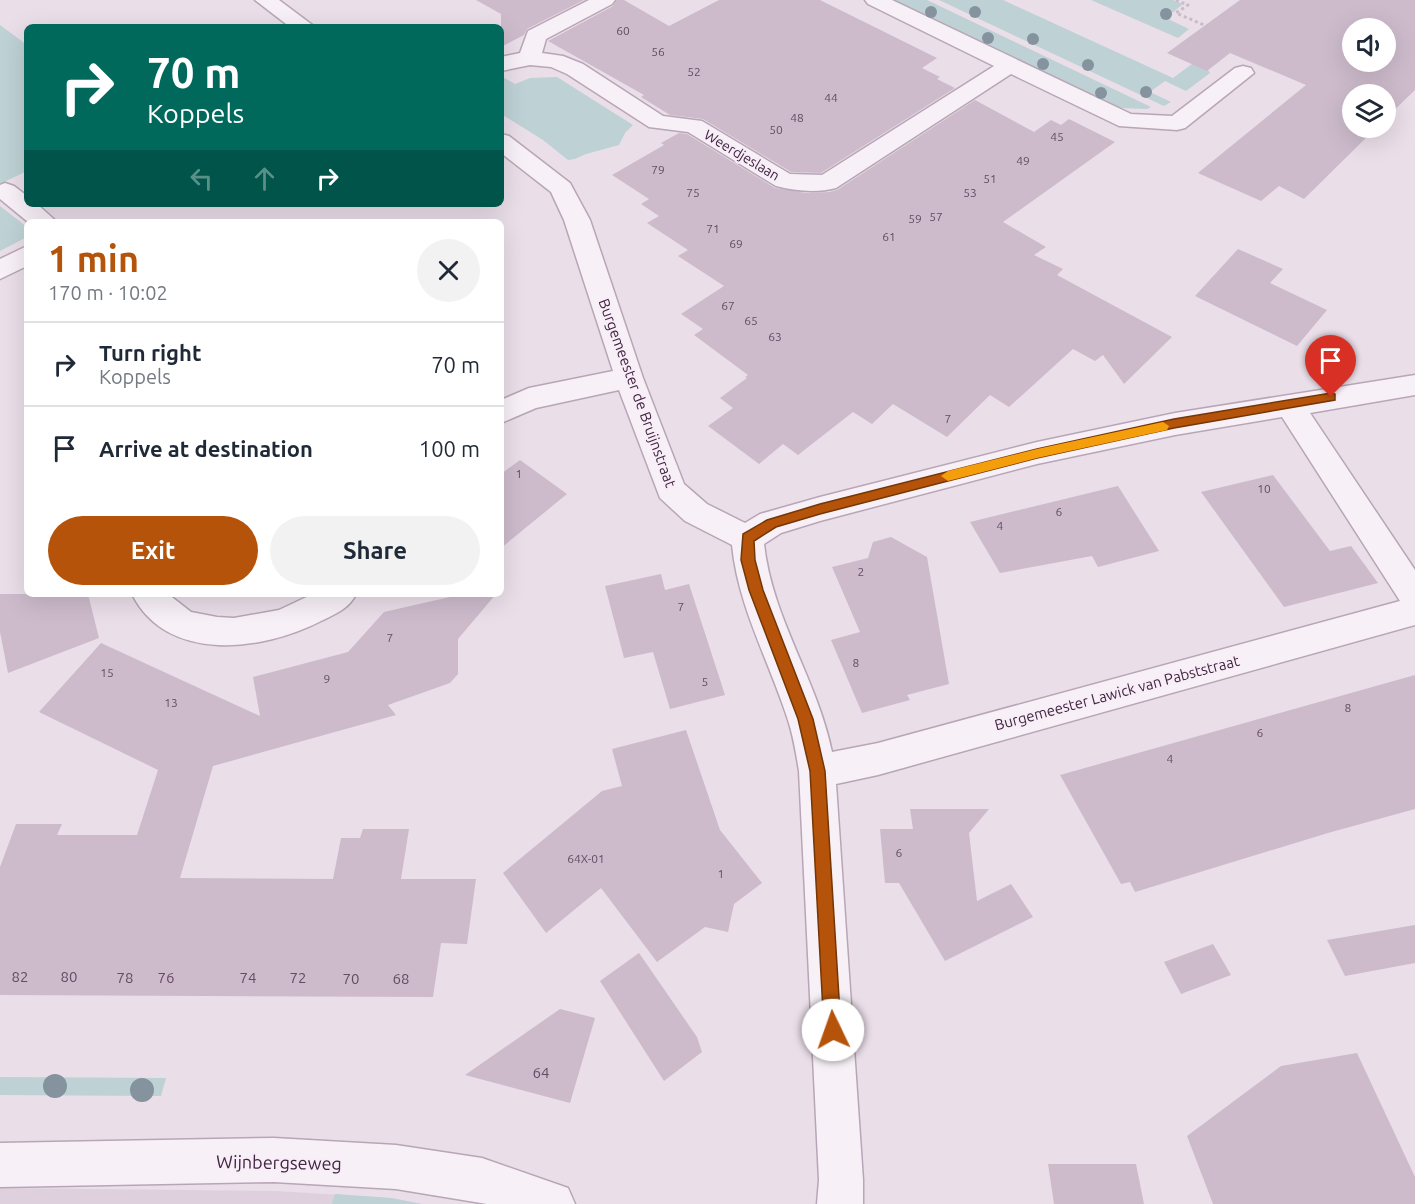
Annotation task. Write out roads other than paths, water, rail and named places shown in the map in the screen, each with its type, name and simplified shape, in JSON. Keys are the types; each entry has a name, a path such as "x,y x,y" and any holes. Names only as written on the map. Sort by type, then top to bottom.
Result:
{"street":[{"path":"265,0 300,24"},
{"path":"530,58 536,36 605,0"},
{"path":"875,0 1126,121 1177,123 1243,73"},
{"name":"Weerdjeslaan","path":"504,63 530,58 555,61 575,69 657,122 694,126 785,181 827,183 1010,64"},
{"name":"Burgemeester de Bruijnstraat","path":"504,143 561,188 576,220 629,378 671,490 682,503 699,514 747,538"},
{"path":"5,191 24,206"},
{"path":"25,207 40,219"},
{"path":"0,270 24,257"},
{"path":"504,411 529,399 629,378"},
{"path":"840,1204 840,1157 817,771 806,719 756,590 748,560 747,538 771,524 820,509 1037,453 1174,424 1415,385"},
{"path":"1289,404 1415,597"},
{"path":"151,597 160,608 182,623 214,632 256,630 296,620 335,597"},
{"name":"Burgemeester Lawick van Pabststraat","path":"817,771 878,759 1415,611"},
{"name":"Wijnbergseweg","path":"0,1165 274,1160 396,1167 482,1180 552,1204"}]}
